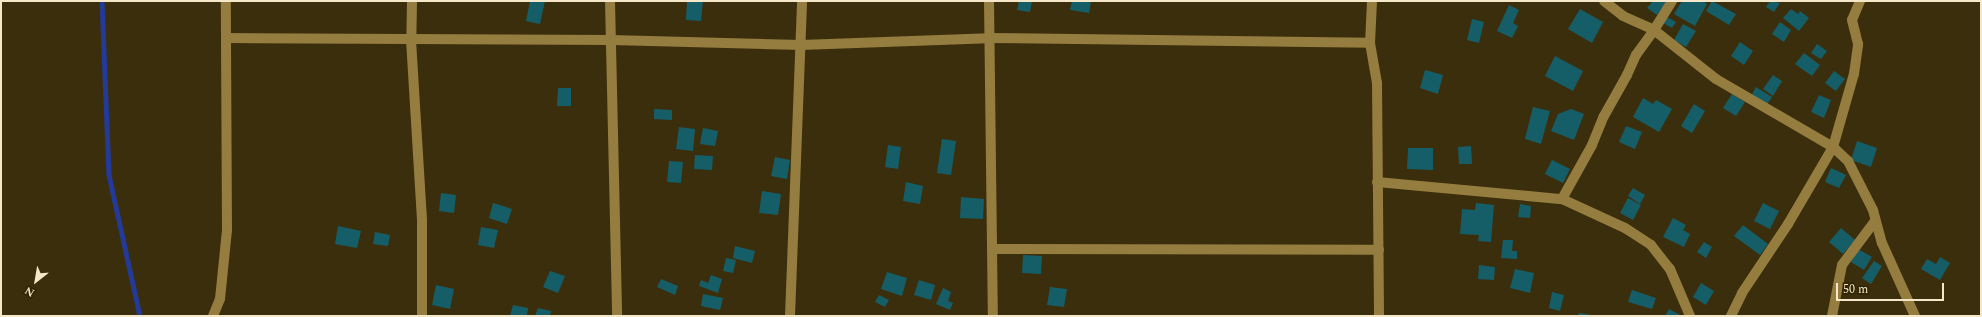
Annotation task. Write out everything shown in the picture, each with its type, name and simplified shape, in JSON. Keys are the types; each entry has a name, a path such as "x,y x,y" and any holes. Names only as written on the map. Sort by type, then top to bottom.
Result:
{"street":[{"path":"213,316 220,299 227,230 226,1"},
{"path":"412,1 411,40 422,221 422,316"},
{"path":"610,1 617,316"},
{"path":"790,316 802,1"},
{"path":"989,1 988,38 993,316"},
{"path":"1372,1 1370,43 1377,83 1379,316"},
{"path":"1604,1 1623,16 1654,30 1716,80 1833,147 1848,161 1873,210 1882,243 1915,316"},
{"path":"1562,199 1592,145 1604,116 1627,75 1636,55 1672,1"},
{"path":"1731,316 1742,293 1788,224 1833,147 1854,74 1858,44 1852,20 1860,1"},
{"path":"226,38 611,40 801,44 988,38 1370,43"},
{"path":"1377,182 1562,199 1625,228 1651,246 1670,269 1690,316"},
{"path":"1832,316 1842,265 1875,221"},
{"path":"992,249 1379,250"}],"building":[{"path":"530,1 545,1 540,24 526,21"},
{"path":"687,1 703,1 701,21 686,20"},
{"path":"1019,1 1032,1 1030,12 1017,10"},
{"path":"1072,1 1091,1 1089,13 1070,10"},
{"path":"1653,1 1668,1 1657,15 1647,8"},
{"path":"1682,1 1703,1 1707,4 1695,26 1674,14"},
{"path":"1712,1 1736,14 1729,25 1706,11"},
{"path":"1770,1 1780,3 1774,12 1766,7"},
{"path":"1509,5 1519,10 1513,23 1518,26 1512,38 1497,31"},
{"path":"1580,9 1603,22 1592,43 1568,29"},
{"path":"1791,9 1798,14 1800,11 1809,18 1799,31 1783,18"},
{"path":"1667,17 1676,22 1672,28 1663,23"},
{"path":"1472,19 1484,22 1479,43 1467,40"},
{"path":"1780,22 1791,30 1784,42 1772,34"},
{"path":"1683,24 1696,31 1686,47 1674,40"},
{"path":"1740,42 1753,51 1744,65 1731,56"},
{"path":"1817,44 1827,51 1821,59 1811,53"},
{"path":"1804,53 1820,65 1812,76 1795,64"},
{"path":"1555,56 1583,71 1573,91 1545,76"},
{"path":"1425,70 1443,75 1438,94 1420,88"},
{"path":"1834,71 1845,79 1836,91 1825,83"},
{"path":"1773,75 1782,81 1773,96 1763,89"},
{"path":"1756,87 1772,97 1766,106 1751,96"},
{"path":"558,88 571,88 571,106 557,106"},
{"path":"1732,94 1745,102 1736,116 1723,108"},
{"path":"1819,95 1831,100 1824,118 1811,112"},
{"path":"1643,98 1653,104 1656,100 1672,109 1659,132 1633,117"},
{"path":"1694,104 1705,111 1692,133 1681,126"},
{"path":"1533,107 1550,111 1541,144 1525,139"},
{"path":"654,109 672,110 672,120 654,119"},
{"path":"1571,109 1584,114 1574,140 1551,131 1558,114"},
{"path":"1626,126 1642,132 1635,149 1619,142"},
{"path":"679,127 695,129 693,151 676,149"},
{"path":"703,128 718,131 715,146 700,144"},
{"path":"942,139 956,141 951,175 937,173"},
{"path":"1857,141 1877,148 1871,167 1851,160"},
{"path":"888,145 901,147 898,169 885,167"},
{"path":"1471,146 1472,164 1459,164 1458,147"},
{"path":"1408,148 1433,148 1433,170 1407,169"},
{"path":"695,155 713,156 712,170 694,169"},
{"path":"775,157 790,160 787,179 771,176"},
{"path":"1552,160 1570,169 1563,183 1545,174"},
{"path":"669,161 683,162 681,183 667,182"},
{"path":"1831,168 1846,175 1839,188 1825,182"},
{"path":"906,182 923,186 920,204 903,201"},
{"path":"1633,188 1645,195 1640,204 1628,196"},
{"path":"762,191 781,194 778,215 759,213"},
{"path":"441,193 456,195 454,213 439,211"},
{"path":"961,197 984,199 983,219 960,218"},
{"path":"1628,198 1641,205 1633,220 1620,213"},
{"path":"493,203 512,209 507,224 489,218"},
{"path":"1476,203 1494,205 1491,242 1478,241 1479,235 1460,234 1462,209 1475,210"},
{"path":"1763,203 1779,211 1770,229 1754,221"},
{"path":"1520,204 1531,206 1530,218 1518,217"},
{"path":"1673,218 1686,225 1683,230 1690,234 1684,247 1663,237"},
{"path":"1743,225 1768,244 1760,255 1734,236"},
{"path":"338,226 361,231 357,248 335,244"},
{"path":"481,227 498,230 494,248 478,245"},
{"path":"1841,228 1855,240 1843,254 1829,242"},
{"path":"375,232 390,235 388,246 373,244"},
{"path":"1503,240 1513,240 1512,251 1517,251 1517,259 1501,258"},
{"path":"1704,242 1712,247 1706,258 1697,252"},
{"path":"735,246 755,251 752,263 733,258"},
{"path":"1858,249 1872,257 1864,270 1851,262"},
{"path":"1023,255 1042,256 1041,274 1022,273"},
{"path":"1940,257 1950,263 1940,280 1921,269 1927,259 1936,264"},
{"path":"726,258 736,260 733,273 723,271"},
{"path":"1874,261 1882,266 1871,284 1862,278"},
{"path":"1479,265 1495,267 1494,280 1478,279"},
{"path":"1515,269 1534,273 1530,293 1510,288"},
{"path":"550,271 565,276 558,293 543,287"},
{"path":"887,272 907,278 902,296 881,289"},
{"path":"711,275 722,279 718,293 699,286 701,280 708,283"},
{"path":"661,279 678,286 675,295 657,287"},
{"path":"919,280 935,285 931,300 914,295"},
{"path":"1701,283 1714,291 1706,305 1693,297"},
{"path":"436,285 454,289 450,309 432,305"},
{"path":"1050,287 1067,289 1064,307 1047,305"},
{"path":"943,288 951,292 948,301 953,303 950,310 936,304"},
{"path":"1632,290 1656,298 1652,309 1628,302"},
{"path":"1552,292 1564,295 1560,311 1549,308"},
{"path":"703,294 723,298 720,310 701,306"},
{"path":"879,295 889,300 885,307 875,302"},
{"path":"513,305 528,308 527,316 510,316"},
{"path":"538,308 551,311 550,316 535,316"},
{"path":"1669,309 1682,316 1665,316"},
{"path":"1579,313 1592,315 1592,316 1578,316"}],"waterway":[{"path":"102,1 109,175 140,316"}]}
